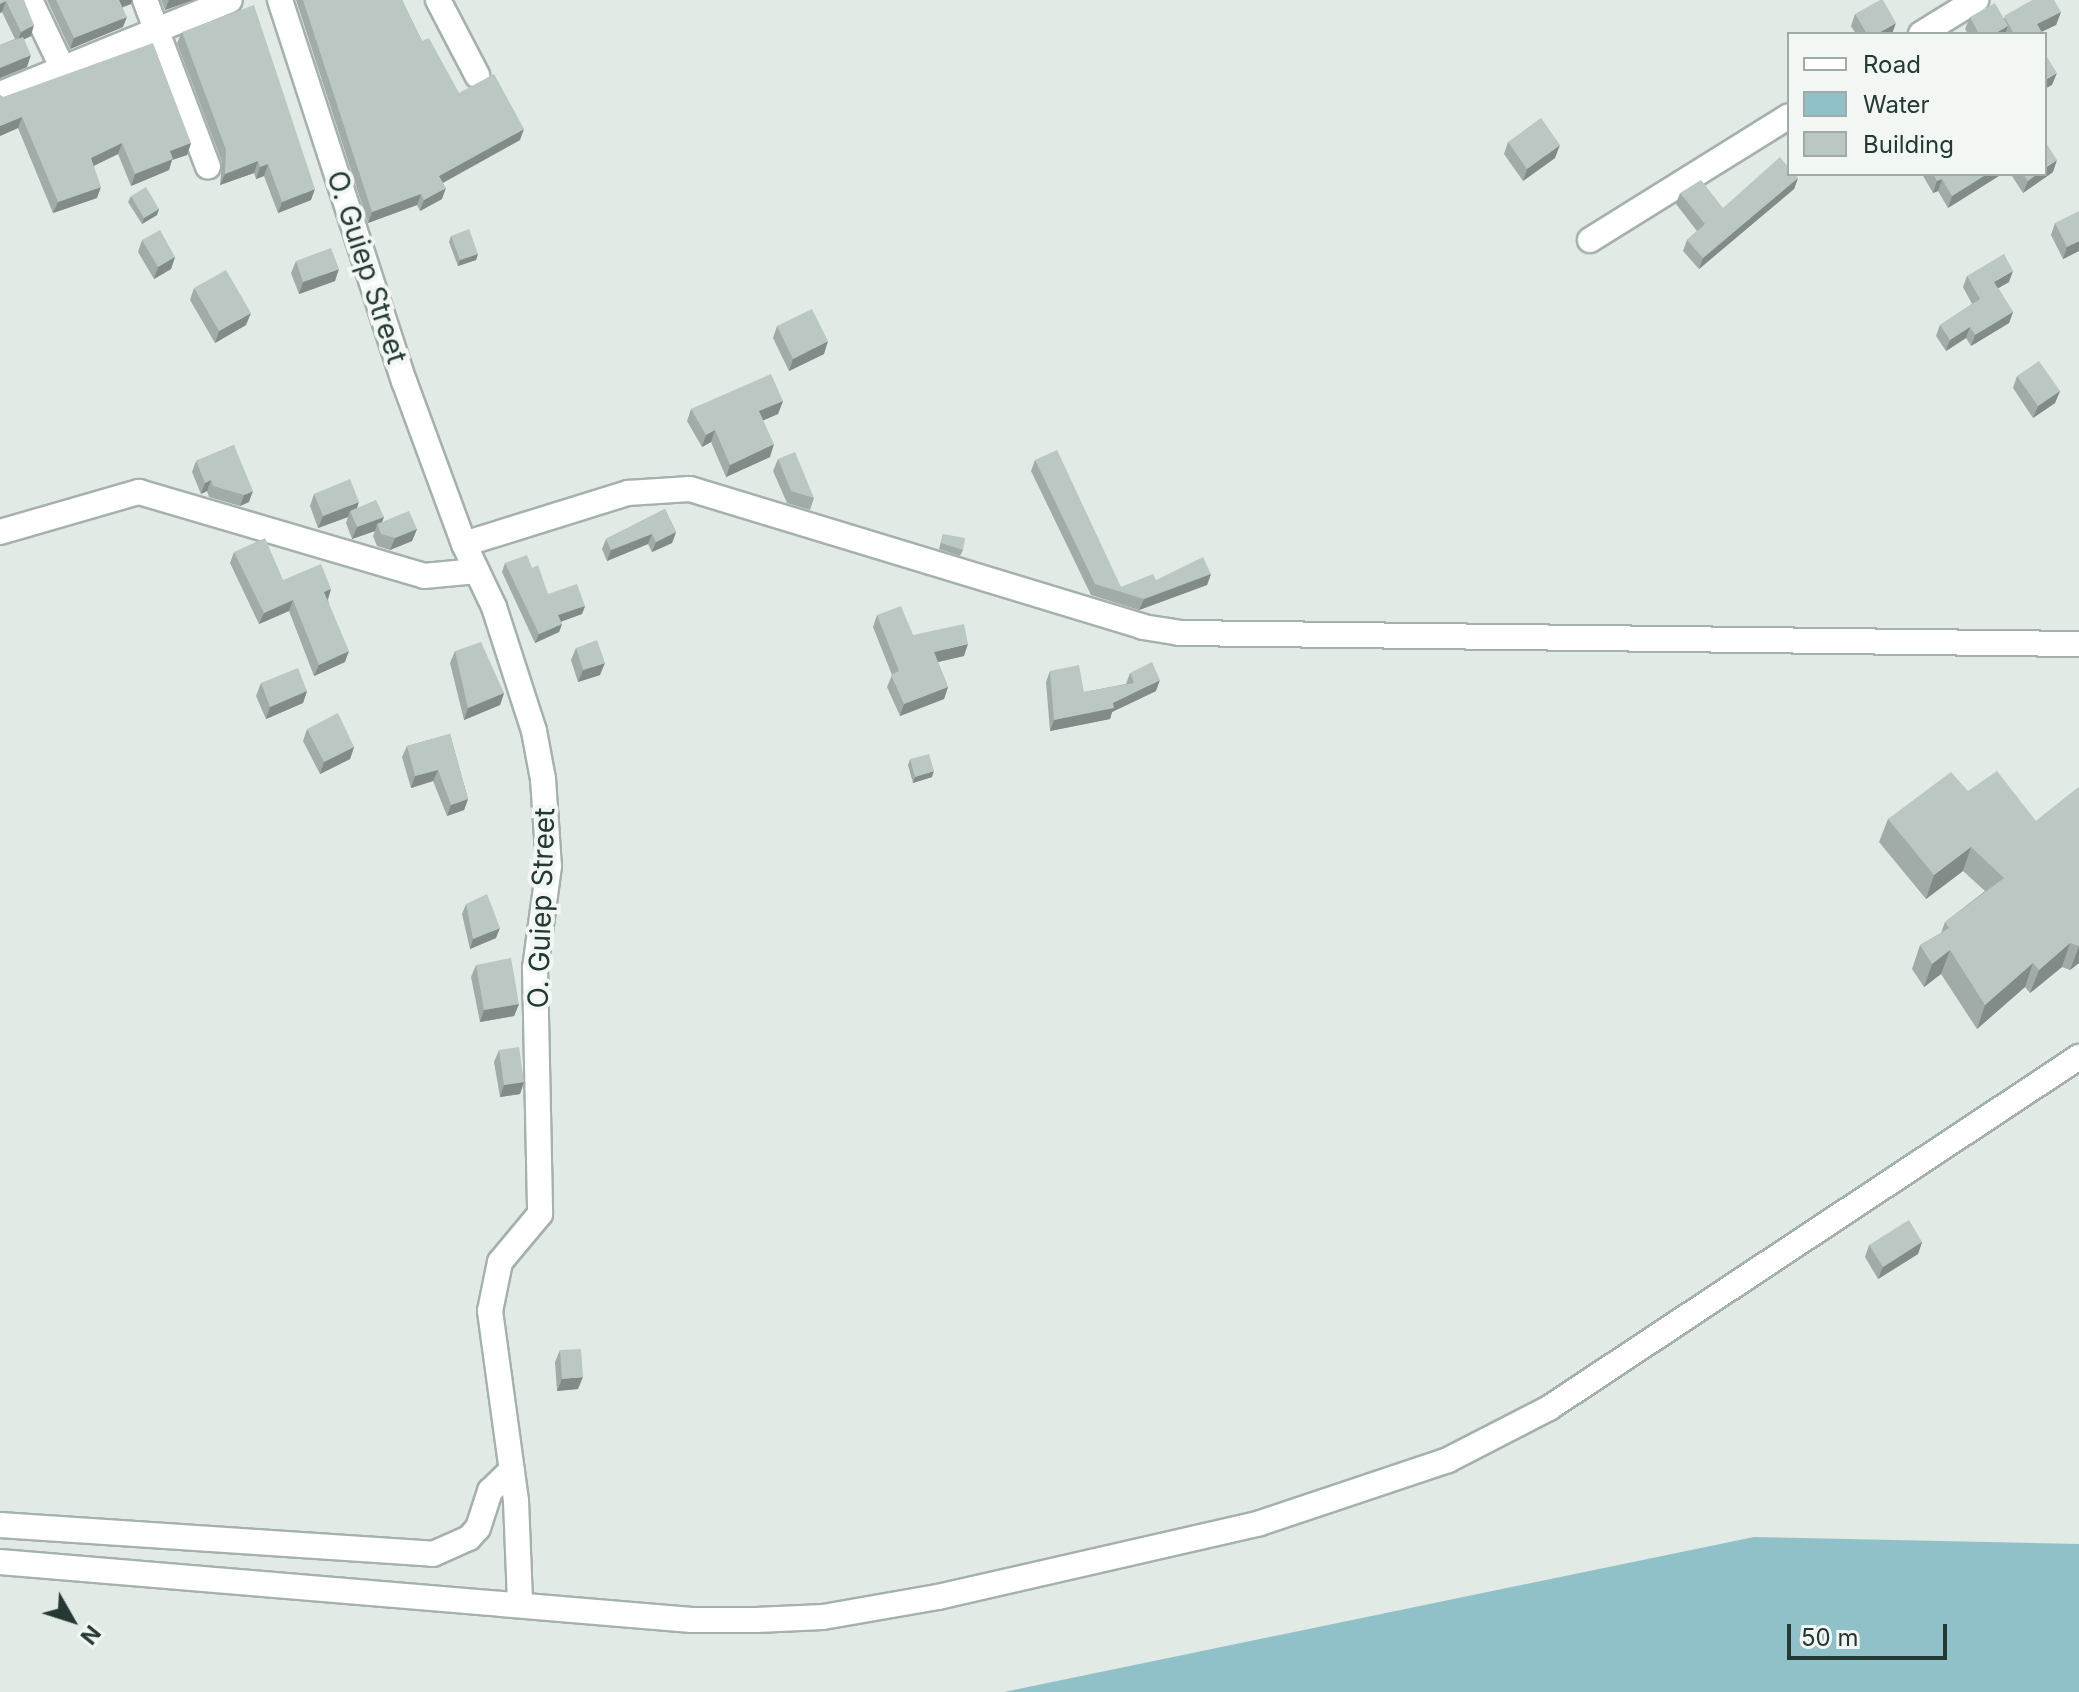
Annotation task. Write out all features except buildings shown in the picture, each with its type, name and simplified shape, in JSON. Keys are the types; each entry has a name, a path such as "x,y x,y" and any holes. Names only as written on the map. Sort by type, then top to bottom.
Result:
{"street":[{"path":"30,0 62,67"},
{"path":"145,0 208,167"},
{"path":"0,94 230,0"},
{"name":"O. Guiep Street","path":"280,0 464,544 477,571 534,731 549,818 549,866 535,968 540,1214 500,1262 490,1294 512,1470 520,1601"},
{"path":"438,0 477,75"},
{"path":"1923,32 1941,9 1976,0"},
{"path":"1590,240 1787,117"},
{"path":"464,544 628,493 690,489 1143,627 1179,633 2079,644"},
{"path":"0,532 139,492 424,576 477,571"},
{"path":"0,1562 423,1598 520,1601 692,1620 823,1617 938,1597 1260,1523 1448,1460 1549,1408 2079,1057"},
{"path":"0,1525 433,1554 469,1538 478,1528 490,1491 512,1470"}],"water":[{"path":"1754,1537 2079,1544 2079,1692 1004,1692"}]}
